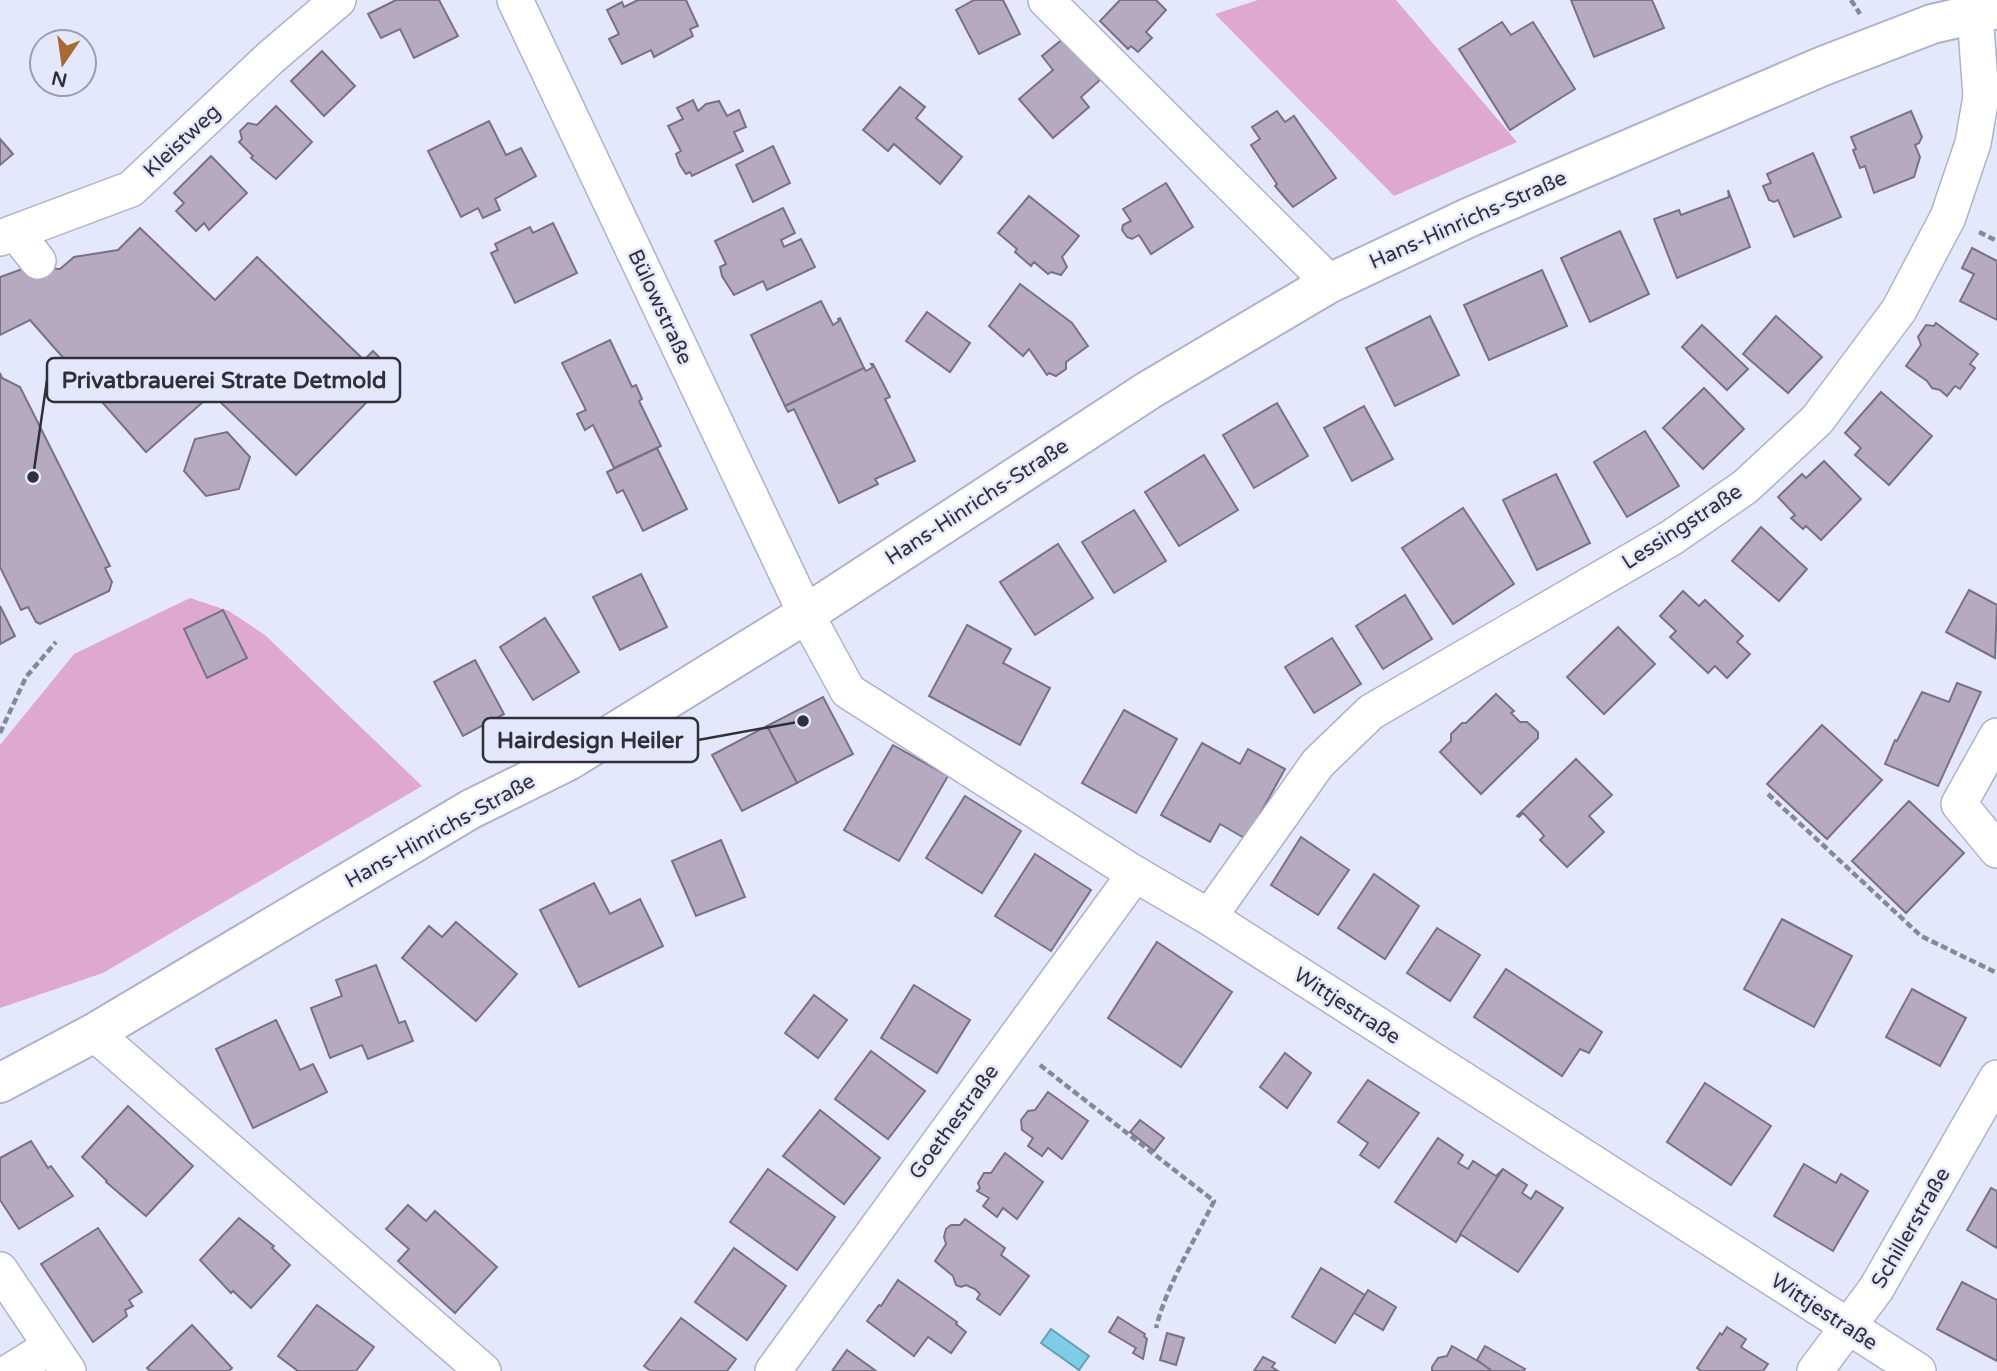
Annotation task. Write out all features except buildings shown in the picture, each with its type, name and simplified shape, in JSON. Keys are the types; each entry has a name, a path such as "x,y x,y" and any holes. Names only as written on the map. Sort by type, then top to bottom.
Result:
{"main road":[{"name":"Hans-Hinrichs-Straße","path":"0,1083 94,1033 471,810 568,761 806,614 1149,390 1330,283 1470,217 1823,66 1982,7"}],"street":[{"name":"Kleistweg","path":"8,235 131,188 270,58 338,0"},
{"name":"Bülowstraße","path":"515,0 806,614"},
{"path":"1046,0 1330,283"},
{"name":"Lessingstraße","path":"1209,918 1318,763 1371,712 1671,538 1745,488 1817,420 1899,310 1948,217 1973,143 1981,97 1982,7"},
{"path":"8,235 38,261"},
{"name":"Wittjestraße","path":"806,614 848,691 1918,1371"},
{"path":"1997,736 1959,804 1997,850"},
{"name":"Goethestraße","path":"773,1371 1135,874"},
{"path":"94,1033 483,1371"},
{"name":"Schillerstraße","path":"1815,1371 1876,1289 1997,1078"},
{"path":"0,1270 59,1359 11,1371"}],"path":[{"path":"0,733 26,677 56,642"},
{"path":"1768,794 1921,936 1997,973"},
{"path":"1012,1043 1214,1201 1159,1315 1156,1328"}],"shaded area":[{"path":"1258,0 1396,0 1517,142 1394,196 1215,14"},
{"path":"190,598 229,611 265,635 422,786 103,973 0,1008 0,745 74,654"}],"water":[{"path":"1051,1329 1089,1356 1079,1370 1041,1343"}],"place":[{"name":"Privatbrauerei Strate Detmold","path":"33,477"},
{"name":"Hairdesign Heiler","path":"803,721"}]}
